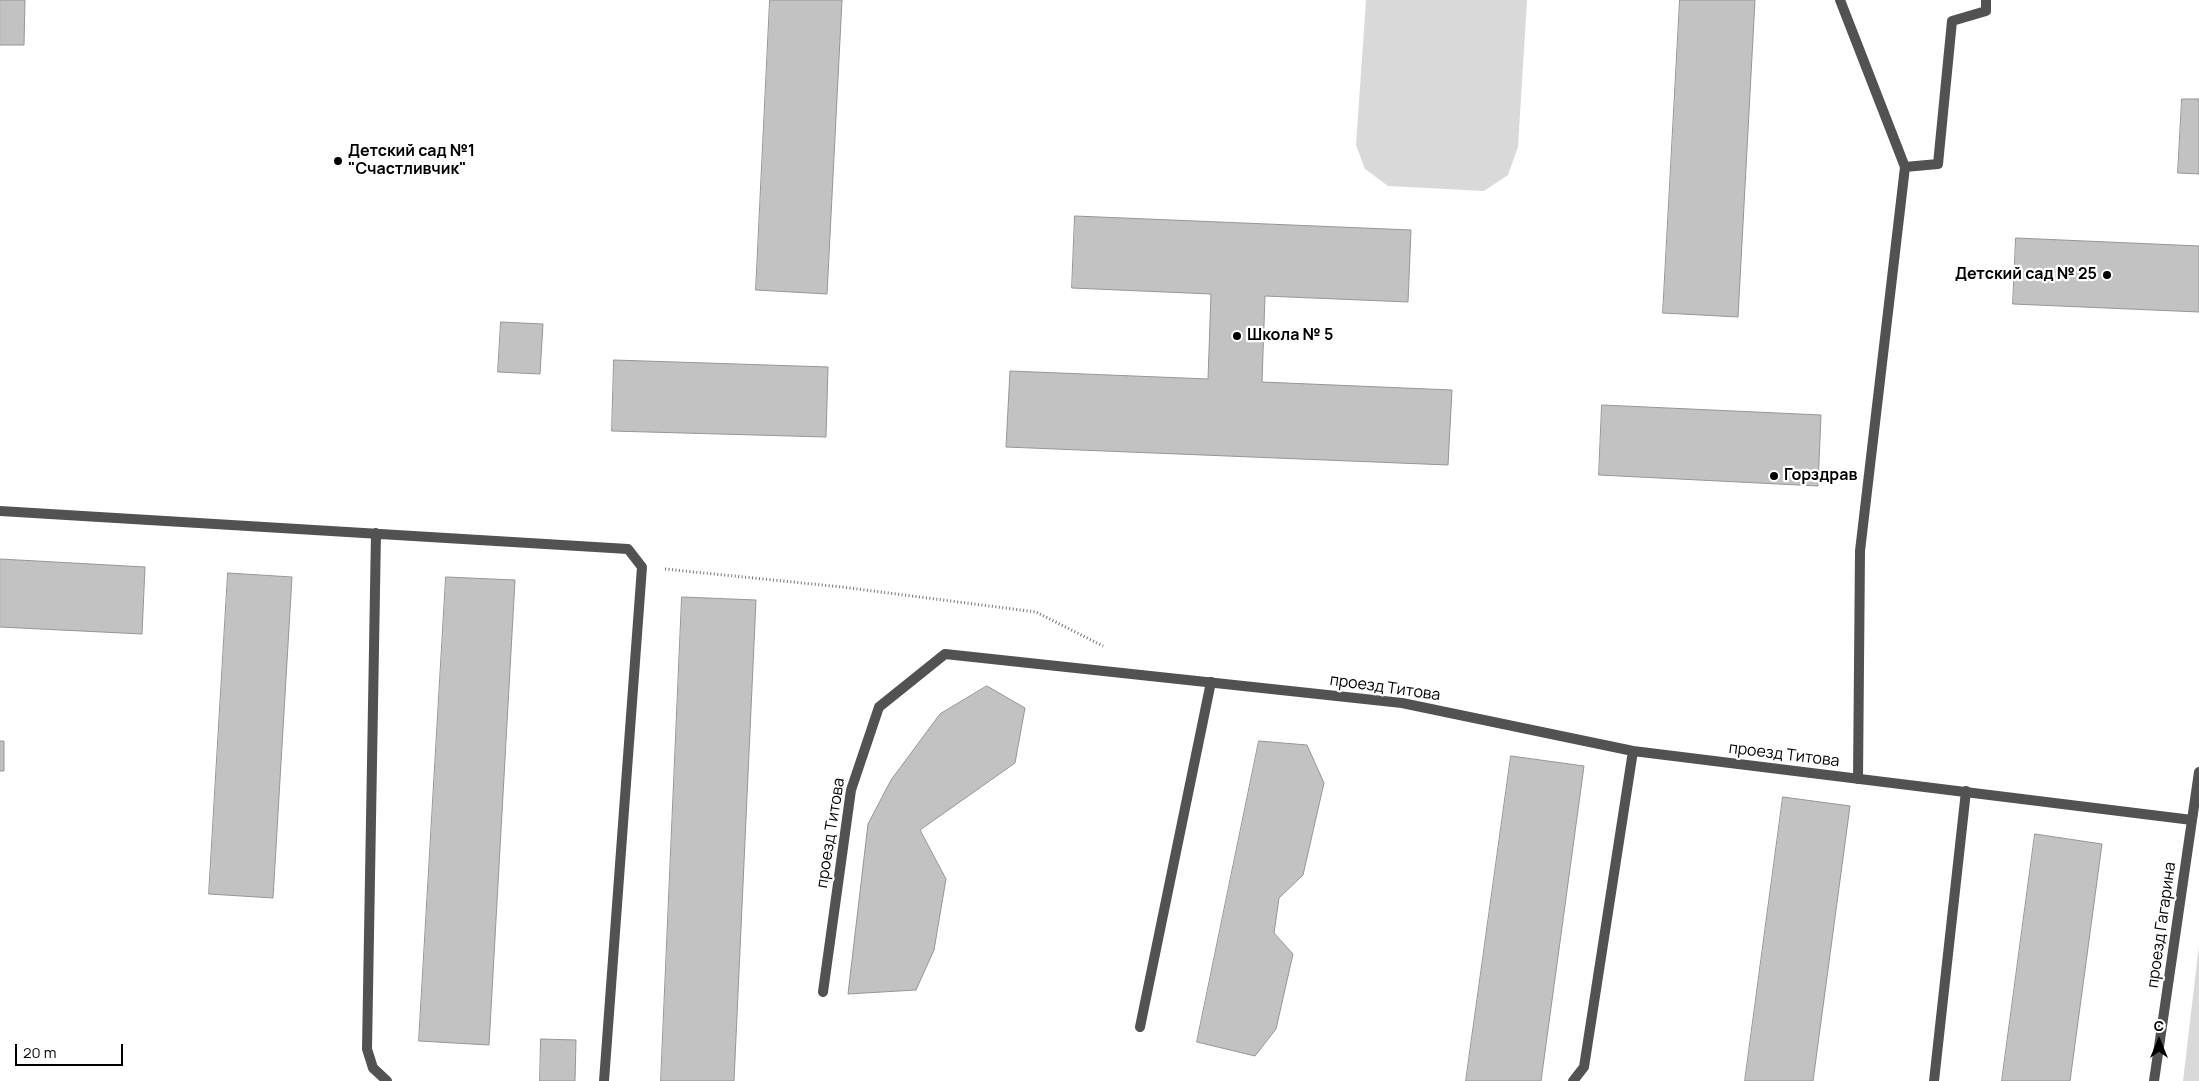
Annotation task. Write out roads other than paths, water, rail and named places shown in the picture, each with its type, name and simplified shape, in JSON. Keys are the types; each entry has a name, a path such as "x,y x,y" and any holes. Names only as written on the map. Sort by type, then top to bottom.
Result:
{"street":[{"path":"1840,0 1905,166 1860,551 1858,779"},
{"path":"1905,166 1938,164 1952,21 1986,10 1986,0"},
{"path":"0,511 628,549 642,567 604,1081"},
{"path":"376,533 367,1049 373,1068 387,1081"},
{"name":"проезд Титова","path":"823,992 851,790 879,707 945,654 1402,703 1633,751 2196,821"},
{"path":"1140,1027 1211,682"},
{"path":"1573,1081 1584,1067 1633,751"},
{"name":"проезд Гагарина","path":"2154,1081 2196,821 2199,772"},
{"path":"1934,1081 1966,791"}],"place":[{"name":"Детский сад №1 \"Счастливчик\"","path":"338,161"},
{"name":"Детский сад № 25","path":"2107,275"},
{"name":"Школа № 5","path":"1237,336"},
{"name":"Горздрав","path":"1774,476"}]}
